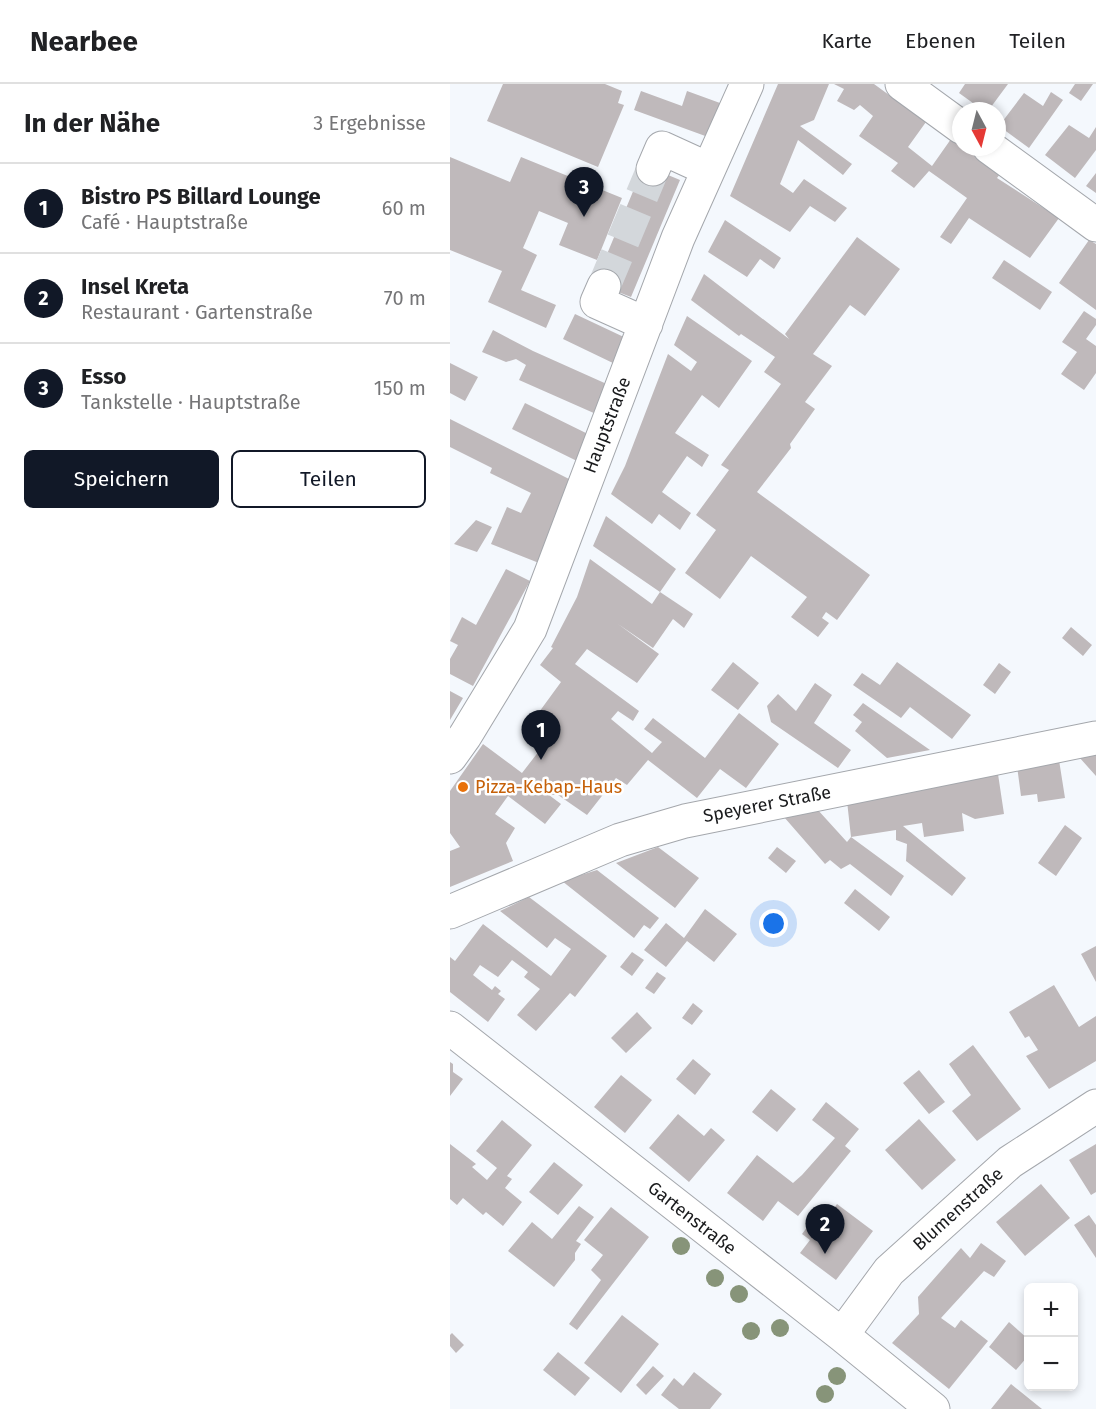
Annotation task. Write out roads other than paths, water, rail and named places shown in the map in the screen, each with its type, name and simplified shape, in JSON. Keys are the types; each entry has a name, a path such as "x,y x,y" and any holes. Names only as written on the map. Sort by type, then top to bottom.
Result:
{"street":[{"name":"Hauptstraße","path":"450,757 530,629 678,238 747,84"},
{"path":"902,84 952,120"},
{"path":"653,169 663,148 708,169"},
{"path":"1001,156 1096,225"},
{"path":"604,286 597,302 646,324"},
{"name":"Speyerer Straße","path":"450,912 620,840 685,821 1096,738"},
{"name":"Gartenstraße","path":"450,1028 933,1409"},
{"name":"Blumenstraße","path":"842,1335 889,1271 1010,1162 1096,1106"}],"tunnel":[{"path":"604,286 653,169"}],"place":[{"name":"Esso","path":"584,217"},
{"name":"Bistro PS Billard Lounge","path":"541,760"},
{"name":"Pizza-Kebap-Haus","path":"463,787"},
{"name":"Insel Kreta","path":"825,1254"}]}
